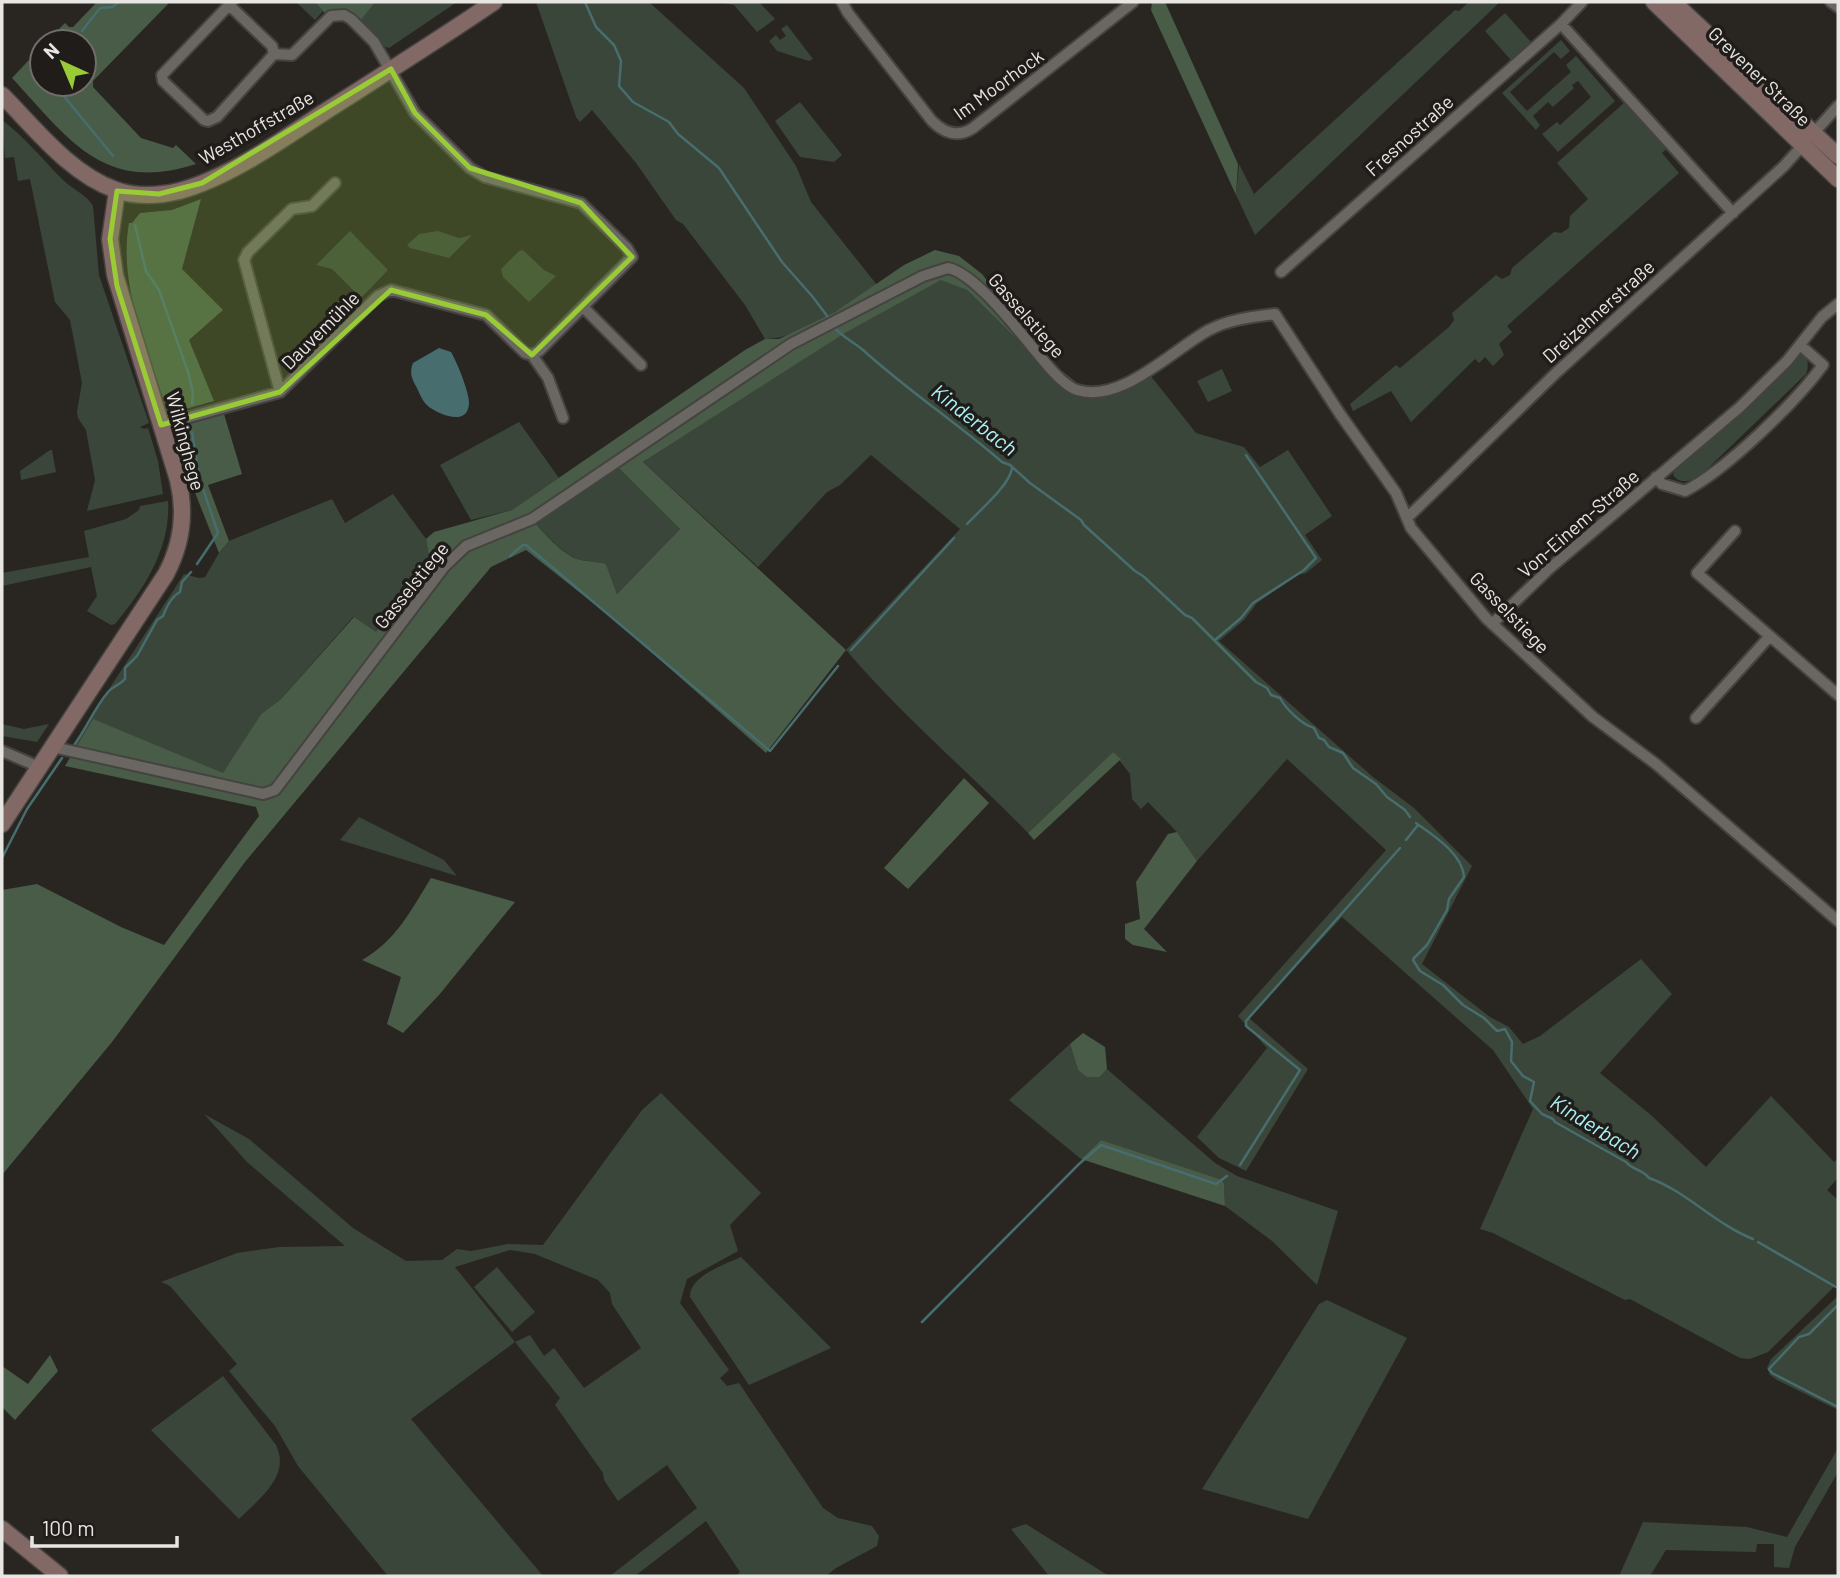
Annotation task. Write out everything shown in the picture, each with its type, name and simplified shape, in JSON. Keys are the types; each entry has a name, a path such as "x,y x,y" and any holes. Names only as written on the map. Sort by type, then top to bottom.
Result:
{"street":[{"name":"Westhoffstraße","path":"2,95 76,166 95,180 117,191 159,194 202,183 261,152 494,2"},
{"name":"Im Moorhock","path":"842,2 932,121 945,131 961,134 973,128 1133,2"},
{"name":"Fresnostraße","path":"1280,272 1561,24 1582,2"},
{"name":"Grevener Straße","path":"1654,2 1838,179"},
{"name":"Grevener Straße","path":"1673,2 1838,156"},
{"path":"1831,2 1838,7"},
{"path":"230,3 272,46 274,54 217,117 208,121 163,81 164,71 230,3"},
{"path":"274,54 292,55 324,20 337,14 344,15 374,42 415,113 477,173 581,203 631,252 629,262 532,355"},
{"path":"1561,24 1733,213"},
{"name":"Dreizehnerstraße","path":"1407,518 1557,372 1803,147 1838,106"},
{"name":"Dauvemühle","path":"280,392 244,260 248,252 292,209 312,206 335,183"},
{"name":"Wilkinghege","path":"2,824 166,574 180,542 183,516 181,493 115,275 110,239 117,191"},
{"name":"Gasselstiege","path":"53,747 263,794 275,790 444,567 466,546 532,519 792,344 923,276 948,268 973,280 1052,371 1074,389 1087,393 1104,392 1128,383 1209,330 1229,322 1275,314 1340,414 1396,493 1411,528 1492,624 1593,717 1656,764 1838,921"},
{"name":"Dauvemühle","path":"161,425 280,392 378,296 391,289 486,315 526,353 532,355 548,378 564,418"},
{"name":"Von-Einem-Straße","path":"1492,624 1550,568 1740,407 1787,361 1822,317 1838,304"},
{"path":"583,307 641,365"},
{"name":"Von-Einem-Straße","path":"1656,477 1662,484 1685,491 1715,472 1761,430 1813,379 1823,365 1800,345"},
{"path":"1735,531 1697,573 1838,695"},
{"path":"1696,718 1770,636"},
{"path":"2,751 39,767"},
{"path":"2,1529 60,1576"}],"highlighted area":[{"path":"391,69 415,113 470,168 581,203 632,257 532,355 486,315 391,290 280,392 161,425 117,286 110,239 113,210 117,191 159,194 202,183"}],"green space":[{"path":"97,2 175,2 169,3 98,76 98,28 60,28 65,23 73,27"},
{"path":"296,2 457,2 389,48 383,46 372,31 350,14 323,11 315,20"},
{"path":"315,2 375,2 360,21 344,11 325,13"},
{"path":"536,2 649,2 744,88 796,166 811,202 877,285 807,327 778,338 765,339 745,305 592,110 580,122 576,117"},
{"path":"718,2 759,2 775,19 757,32 734,5"},
{"path":"1152,2 1165,2 1238,164 1236,195 1151,10"},
{"path":"1469,2 1500,2 1255,235 1236,195 1239,164 1254,194 1455,10 1459,11"},
{"path":"1505,13 1531,42 1511,60 1485,31"},
{"path":"787,25 813,59 809,61 777,51 769,41 776,35 780,40 786,36 781,29"},
{"path":"1561,40 1570,51 1561,59 1554,52 1510,92 1527,111 1571,72 1566,65 1576,56 1615,101 1558,152 1542,134 1557,122 1560,125 1591,97 1578,81 1553,107 1548,102 1533,116 1540,125 1536,130 1502,93"},
{"path":"28,61 28,95 12,78"},
{"path":"98,92 141,138 173,148 176,145 196,164 164,171 136,172 112,166 90,155 31,98 98,98"},
{"path":"800,102 842,155 834,162 800,157 775,121"},
{"path":"1625,102 1667,148 1662,153 1679,173 1507,326 1512,332 1499,344 1504,355 1493,366 1485,357 1479,363 1475,359 1411,422 1391,391 1353,411 1350,404 1396,365 1400,368 1449,327 1454,320 1452,313 1496,275 1502,279 1510,275 1512,268 1554,232 1561,233 1569,228 1570,216 1588,199 1557,163"},
{"path":"2,120 93,206 99,275 149,423 140,427 148,428 158,461 163,494 87,511 95,480 86,430 78,418 82,383 70,320 55,302 30,179 18,181 14,157 5,158"},
{"path":"201,199 182,269 223,310 189,340 214,401 171,413 166,407 136,316 127,270 129,223 140,213 172,210"},
{"path":"350,231 388,270 361,298 332,269 316,265"},
{"path":"438,231 459,238 472,235 449,258 407,245 419,234"},
{"path":"523,250 544,270 556,276 529,302 503,277 501,269"},
{"path":"935,250 959,256 982,274 1054,365 1077,383 1074,396 967,290 941,280 845,333 643,462 846,650 766,753 617,622 526,550 491,567 245,862 112,1042 2,1175 2,890 37,884 121,927 164,945 259,816 256,807 65,766 93,719 223,773 261,714 281,699 354,617 376,632 430,562 426,539 434,532 512,510 745,350 765,339 779,339 835,312 904,265","holes":["620,469 680,529 617,594 606,564 571,556 553,542 533,520 600,473"]},
{"path":"941,279 967,290 1074,396 1104,397 1150,375 1196,433 1244,447 1260,467 1288,450 1332,516 1305,535 1322,560 1257,603 1244,620 1219,641 1373,777 1414,808 1472,866 1422,964 1490,1017 1509,1027 1523,1044 1540,1036 1641,959 1672,994 1600,1073 1652,1116 1706,1167 1771,1096 1834,1162 1838,1159 1838,1178 1827,1190 1838,1200 1838,1283 1768,1352 1750,1359 1740,1358 1630,1299 1625,1300 1493,1233 1480,1229 1533,1109 1493,1050 1342,917 1249,1018 1308,1069 1246,1171 1219,1158 1197,1137 1267,1048 1238,1016 1386,850 1287,759 1197,861 1177,832 1148,802 1141,809 1132,799 1130,774 1113,752 1028,833 890,698 846,650 960,529 871,455 840,485 827,492 758,567 643,462 846,332"},
{"path":"1799,353 1805,356 1807,362 1806,374 1702,474 1687,481 1673,475 1675,469"},
{"path":"1222,369 1232,391 1208,402 1197,381"},
{"path":"224,414 242,474 208,485 229,541 219,553 186,470 175,433 181,425"},
{"path":"519,422 559,478 512,510 471,520 440,465"},
{"path":"50,450 56,472 21,480 20,471"},
{"path":"621,469 680,529 617,594 606,564 571,556 553,542 533,520 600,473"},
{"path":"393,494 426,539 430,562 376,633 353,617 281,699 261,714 223,774 72,746 184,574 205,577 229,541 332,499 345,523"},
{"path":"168,501 165,535 154,567 115,624 111,625 87,611 97,596 91,567 2,586 2,573 89,557 84,531 126,519 139,510 140,506"},
{"path":"2,724 24,729 49,724 37,742 2,736"},
{"path":"1113,752 1121,759 1034,840 1028,833"},
{"path":"964,778 989,803 908,889 884,868"},
{"path":"359,817 444,860 457,876 340,840"},
{"path":"1177,832 1197,861 1144,929 1167,952 1133,945 1125,939 1125,924 1140,919 1136,882 1168,834"},
{"path":"431,878 515,902 439,995 403,1033 387,1024 401,977 362,960 394,934"},
{"path":"1083,1033 1105,1047 1107,1069 1100,1077 1087,1077 1078,1070 1070,1044"},
{"path":"1070,1044 1078,1070 1100,1077 1107,1069 1215,1163 1237,1176 1338,1211 1317,1285 1272,1241 1225,1206 1224,1183 1101,1140 1081,1159 1009,1100"},
{"path":"661,1093 761,1193 730,1225 738,1251 687,1279 680,1303 729,1370 720,1378 727,1386 739,1383 823,1508 838,1518 872,1526 879,1536 877,1546 826,1576 736,1576 740,1572 706,1521 635,1576 610,1576 697,1508 667,1465 618,1501 604,1480 603,1473 555,1405 560,1398 515,1342 411,1419 543,1576 388,1576 298,1466 275,1426 229,1371 237,1364 170,1286 161,1282 237,1253 279,1247 345,1246 247,1162 204,1114 249,1139 353,1228 406,1261 442,1260 457,1249 471,1251 508,1244 543,1245 642,1110","holes":["510,1250 535,1254 598,1280 610,1293 612,1304 641,1348 584,1388 554,1348 544,1356 530,1335 515,1342 455,1267"]},
{"path":"1101,1140 1219,1179 1224,1183 1225,1206 1081,1159"},
{"path":"741,1257 831,1348 749,1385 690,1297 691,1290 701,1277"},
{"path":"497,1267 535,1312 512,1332 474,1287"},
{"path":"1838,1296 1838,1410 1777,1380 1770,1375 1767,1368 1771,1359"},
{"path":"1327,1300 1407,1338 1308,1519 1202,1489 1319,1304"},
{"path":"50,1355 58,1371 15,1420 2,1407 2,1366 28,1384"},
{"path":"223,1376 276,1445 280,1456 276,1477 271,1486 239,1519 151,1430"},
{"path":"1838,1448 1838,1472 1795,1547 1789,1568 1774,1567 1774,1544 1757,1544 1756,1552 1666,1550 1650,1576 1619,1576 1643,1522 1747,1527 1787,1537"},
{"path":"1026,1524 1109,1576 1049,1576 1011,1529"}],"water":[{"path":"439,348 451,352 467,393 467,411 458,417 439,413 429,407 412,376 413,363"}],"waterway":[{"path":"84,28 100,8 112,7 119,2"},
{"name":"Kinderbach","path":"585,2 596,27 614,45 621,61 619,86 633,102 669,122 678,134 719,168 782,262 831,321"},
{"path":"65,98 113,156"},
{"path":"135,225 146,271 159,290 188,372 193,393 192,404"},
{"name":"Kinderbach","path":"834,327 1002,462 1010,465 1081,520 1135,571 1185,615 1192,618 1256,682 1267,688 1271,695 1280,698 1299,720 1314,728 1319,738 1329,747 1343,753 1353,768 1376,784 1410,817"},
{"path":"192,432 200,480 218,533 197,564"},
{"path":"1215,640 1241,618 1253,603 1304,570 1316,558 1246,455"},
{"path":"967,524 1000,490 1012,468"},
{"path":"851,650 954,538"},
{"path":"510,556 526,545 770,751 838,666"},
{"path":"75,744 103,698 125,679 125,668 137,656 157,620 163,616 172,599 180,592 182,582 191,572"},
{"path":"2,858 27,809 62,758"},
{"name":"Kinderbach","path":"1416,823 1453,853 1464,877 1449,899 1447,910 1427,945 1413,960 1420,971 1443,985 1463,1005 1484,1018 1497,1031 1505,1029 1512,1042 1511,1061 1523,1076 1534,1082 1530,1101 1542,1114 1753,1239"},
{"path":"1406,840 1418,825"},
{"path":"1240,1165 1300,1070 1246,1026 1246,1021 1400,848"},
{"path":"922,1322 1101,1145 1216,1184 1227,1176"},
{"name":"Kinderbach","path":"1758,1242 1836,1287"},
{"path":"1838,1305 1809,1334 1799,1337 1769,1369 1838,1407"}]}
